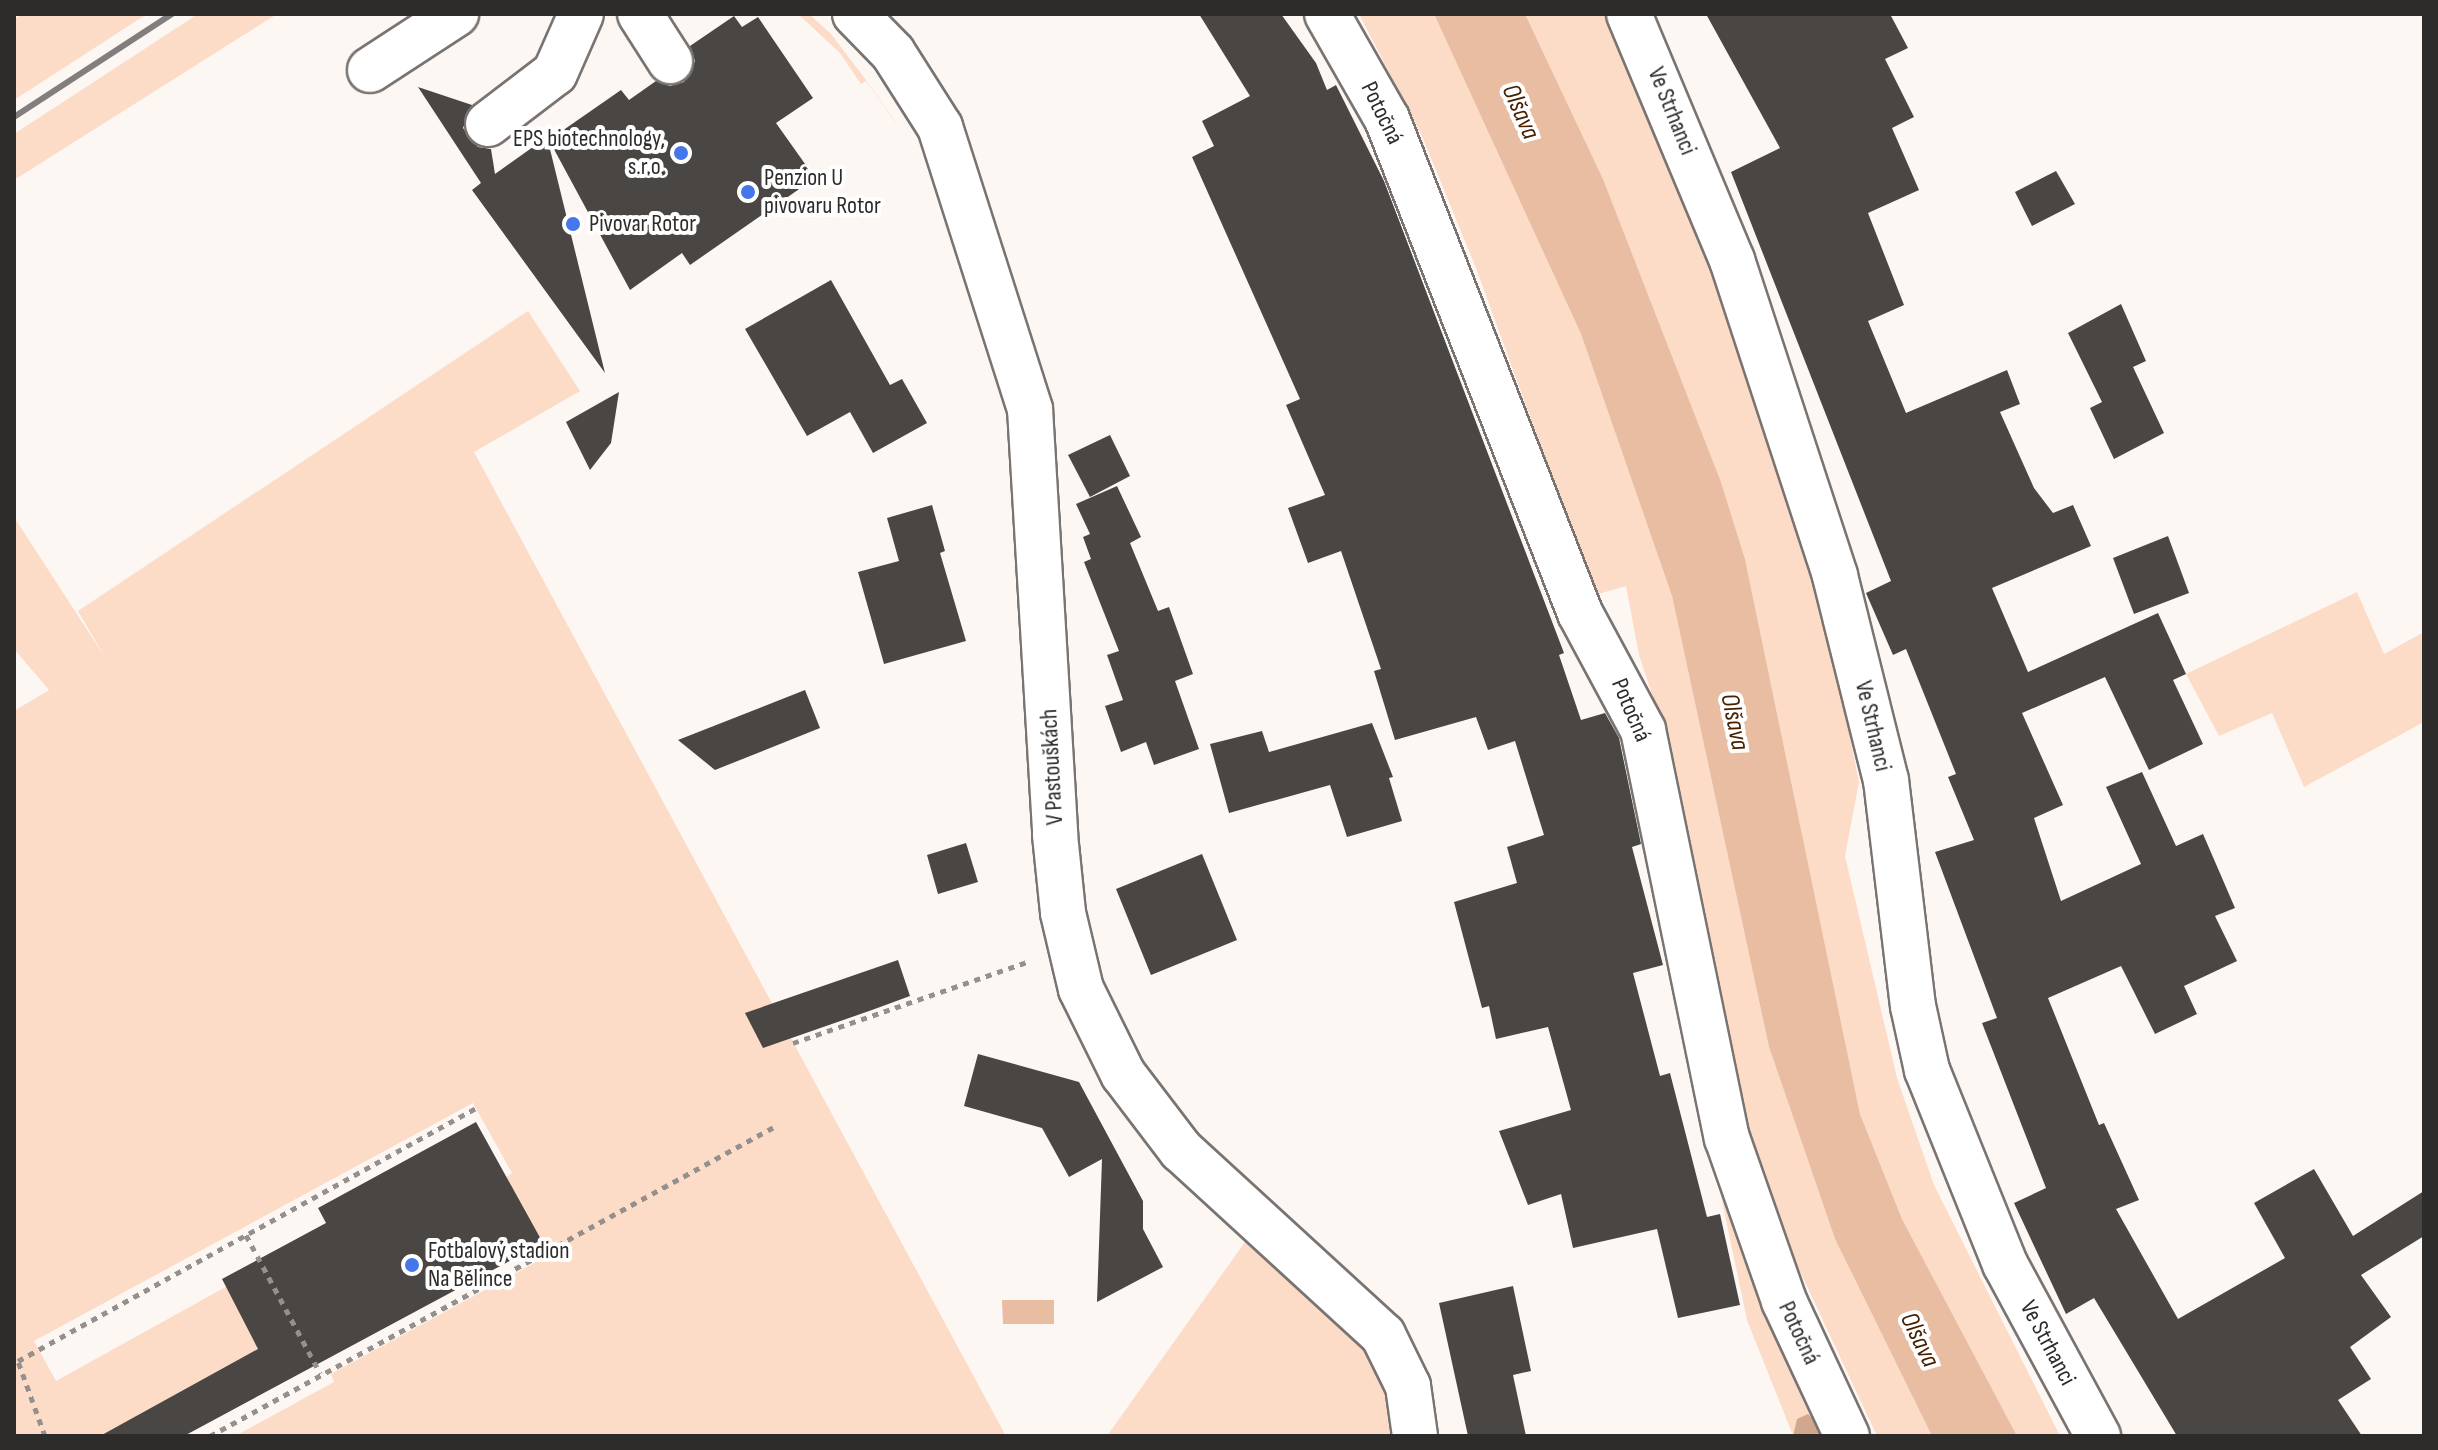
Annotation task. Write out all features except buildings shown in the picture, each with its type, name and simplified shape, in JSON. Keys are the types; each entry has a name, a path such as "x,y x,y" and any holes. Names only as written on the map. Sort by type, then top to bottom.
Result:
{"street":[{"path":"370,70 456,14"},
{"path":"488,124 555,73 581,14"},
{"path":"640,14 670,61"},
{"name":"V Pastouškách","path":"855,14 893,53 940,127 1030,409 1055,835 1070,947 1094,1021 1160,1124 1231,1200 1366,1315 1392,1348 1408,1386 1415,1436"},
{"name":"Potočná","path":"1327,14 1387,119 1580,613 1643,730 1727,1138 1784,1301 1847,1436"},
{"name":"Ve Strhanci","path":"1629,14 1732,260 1835,576 1886,780 1913,1006 1927,1070 2000,1252 2098,1436"}],"path":[{"path":"793,1043 1070,947"},
{"path":"45,1436 18,1361 476,1108"},
{"path":"210,1436 774,1127"},
{"path":"246,1235 320,1373"}],"shaded area":[{"path":"22,14 147,14 14,100 14,20"},
{"path":"198,14 277,14 14,180 14,134"},
{"path":"798,14 809,14 831,34 866,80 901,130 866,81 861,84 840,53"},
{"path":"1359,14 1434,14 1581,334 1672,596 1769,1047 1835,1239 1932,1436 1877,1436 1769,1205 1734,1073 1664,730 1639,655 1626,586 1595,595 1476,268 1422,136"},
{"path":"1525,14 1604,14 1697,227 1787,477 1831,642 1859,782 1845,856 1897,1078 1934,1185 2060,1436 2017,1436 1902,1219 1860,1114 1745,559 1721,482 1603,179"},
{"path":"528,311 580,391 474,452 1006,1436 235,1436 334,1382 331,1374 538,1261 533,1252 540,1239 505,1178 512,1173 473,1103 34,1341 56,1381 231,1284 293,1330 100,1436 14,1436 14,711 49,690 14,649 14,517 106,659 78,611"},
{"path":"2357,592 2384,654 2424,632 2424,722 2304,787 2272,713 2219,736 2186,674"},
{"path":"1710,1143 1828,1436 1792,1433 1747,1320"},
{"path":"1250,1235 1375,1350 1403,1436 1107,1436"},
{"path":"1808,1414 1828,1436 1793,1436 1797,1419"}],"water":[{"name":"Olšava","path":"1434,14 1525,14 1603,179 1721,482 1745,559 1860,1114 1902,1219 2017,1436 1932,1436 1835,1239 1769,1047 1672,596 1581,334"},
{"path":"1002,1300 1054,1300 1054,1324 1003,1324"}],"railway":[{"path":"14,117 172,14"}],"place":[{"name":"EPS biotechnology, s.r.o.","path":"681,153"},
{"name":"Penzion U pivovaru Rotor","path":"748,192"},
{"name":"Pivovar Rotor","path":"573,224"},
{"name":"Fotbalový stadion Na Bělince","path":"412,1265"}]}
